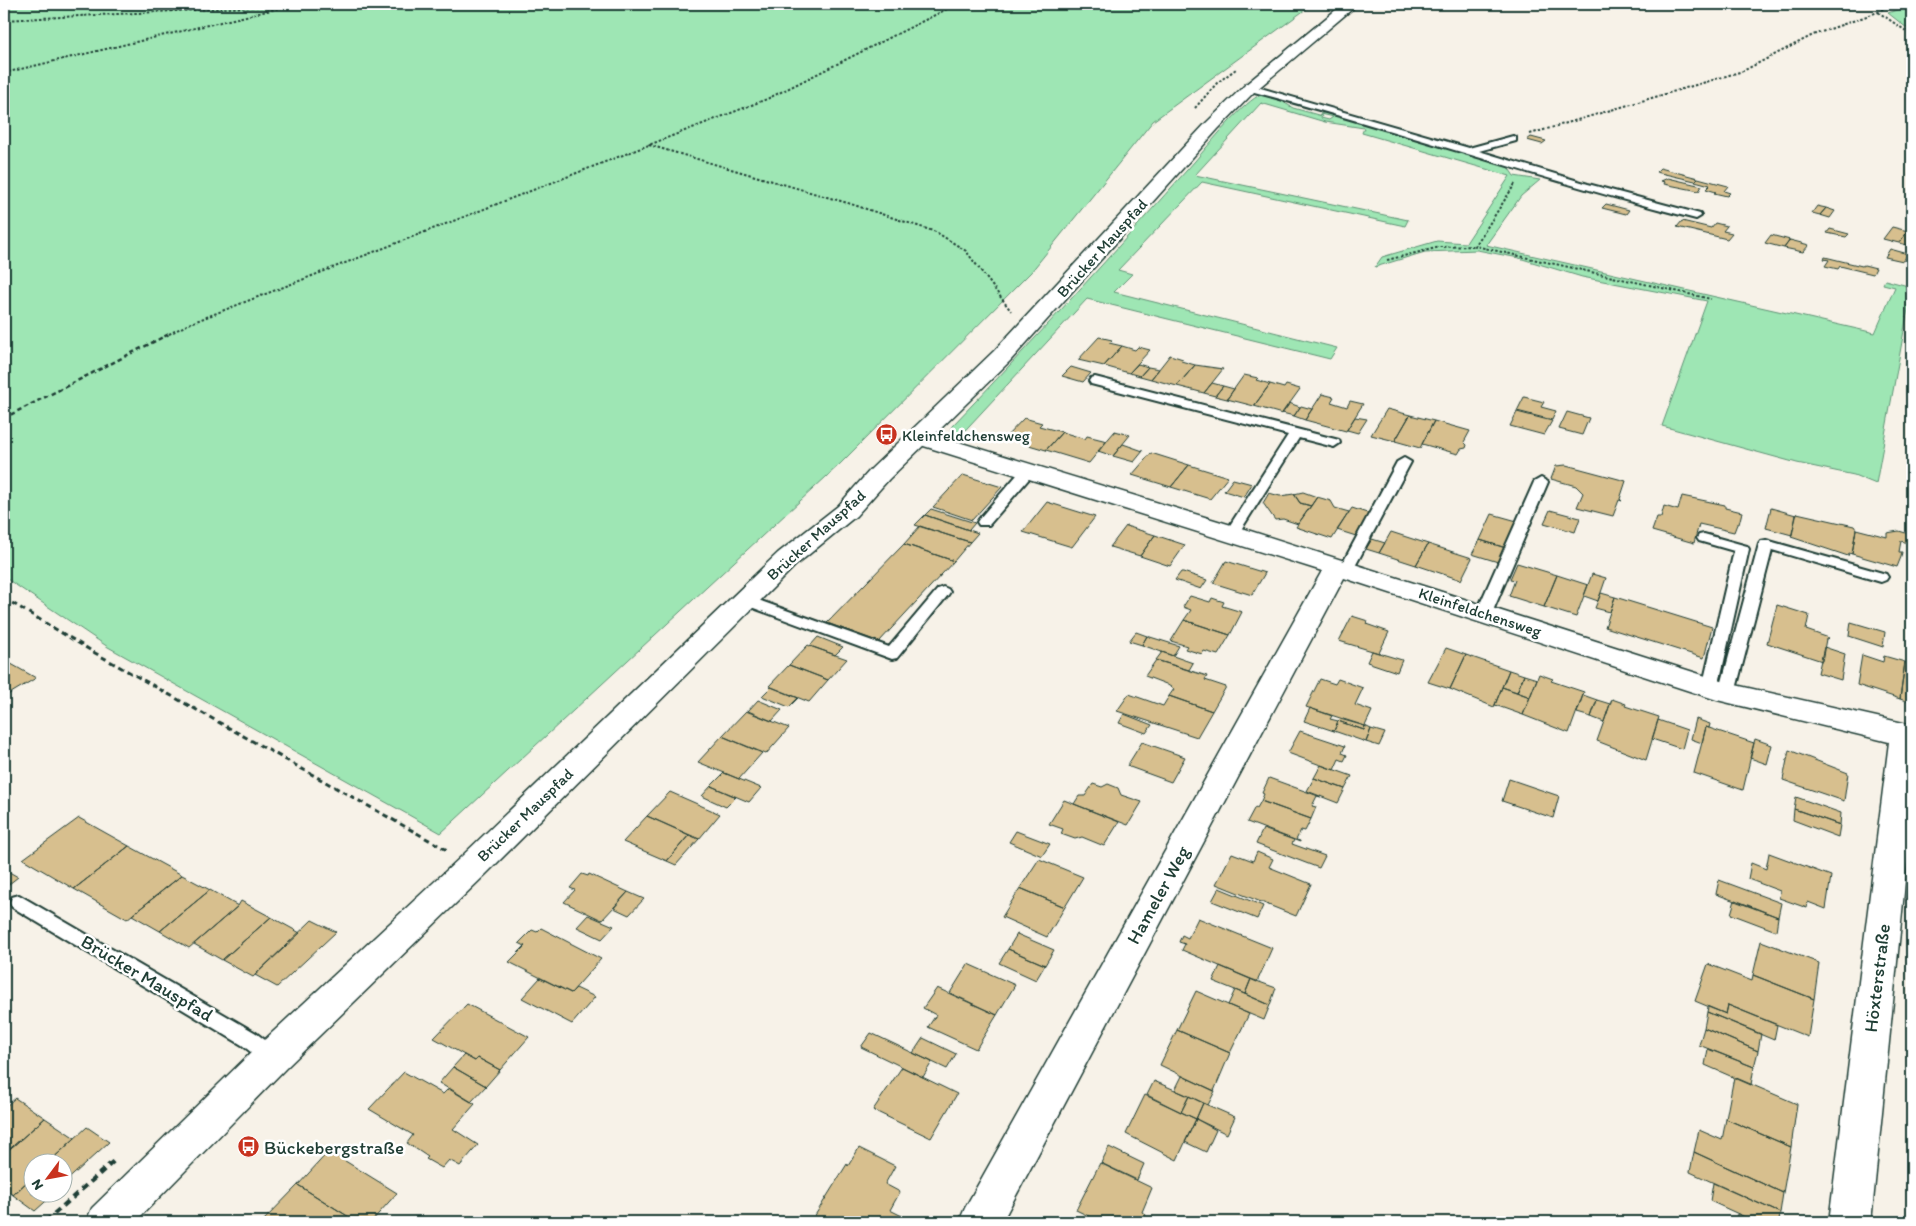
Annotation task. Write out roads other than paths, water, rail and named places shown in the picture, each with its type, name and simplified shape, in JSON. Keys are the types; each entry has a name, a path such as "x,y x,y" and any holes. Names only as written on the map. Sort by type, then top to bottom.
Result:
{"main road":[{"name":"Brücker Mauspfad","path":"107,1222 272,1057 473,866 745,600 808,541 847,510 880,474 919,438 1032,325 1212,126 1250,88 1351,4"},
{"name":"Kleinfeldchensweg","path":"919,438 1232,533 1718,690 1909,736"},
{"name":"Hameler Weg","path":"980,1222 1341,568"},
{"name":"Höxterstraße","path":"1850,1222 1909,736"}],"lane":[{"path":"1250,88 1470,151 1506,164 1696,216"},
{"path":"1286,98 1293,106 1317,113"},
{"path":"1470,151 1513,139"},
{"path":"1095,381 1334,443"},
{"path":"1232,533 1296,432"},
{"path":"1341,568 1404,462"},
{"path":"984,522 1028,471"},
{"path":"1484,613 1541,482"},
{"path":"1704,538 1742,549 1718,690"},
{"path":"1718,690 1766,544 1881,577"},
{"path":"745,600 892,654 943,592"},
{"name":"Brücker Mauspfad","path":"19,902 249,1039 272,1057"}],"place":[{"name":"Kleinfeldchensweg","path":"886,435"},
{"name":"Bückebergstraße","path":"248,1147"}]}
